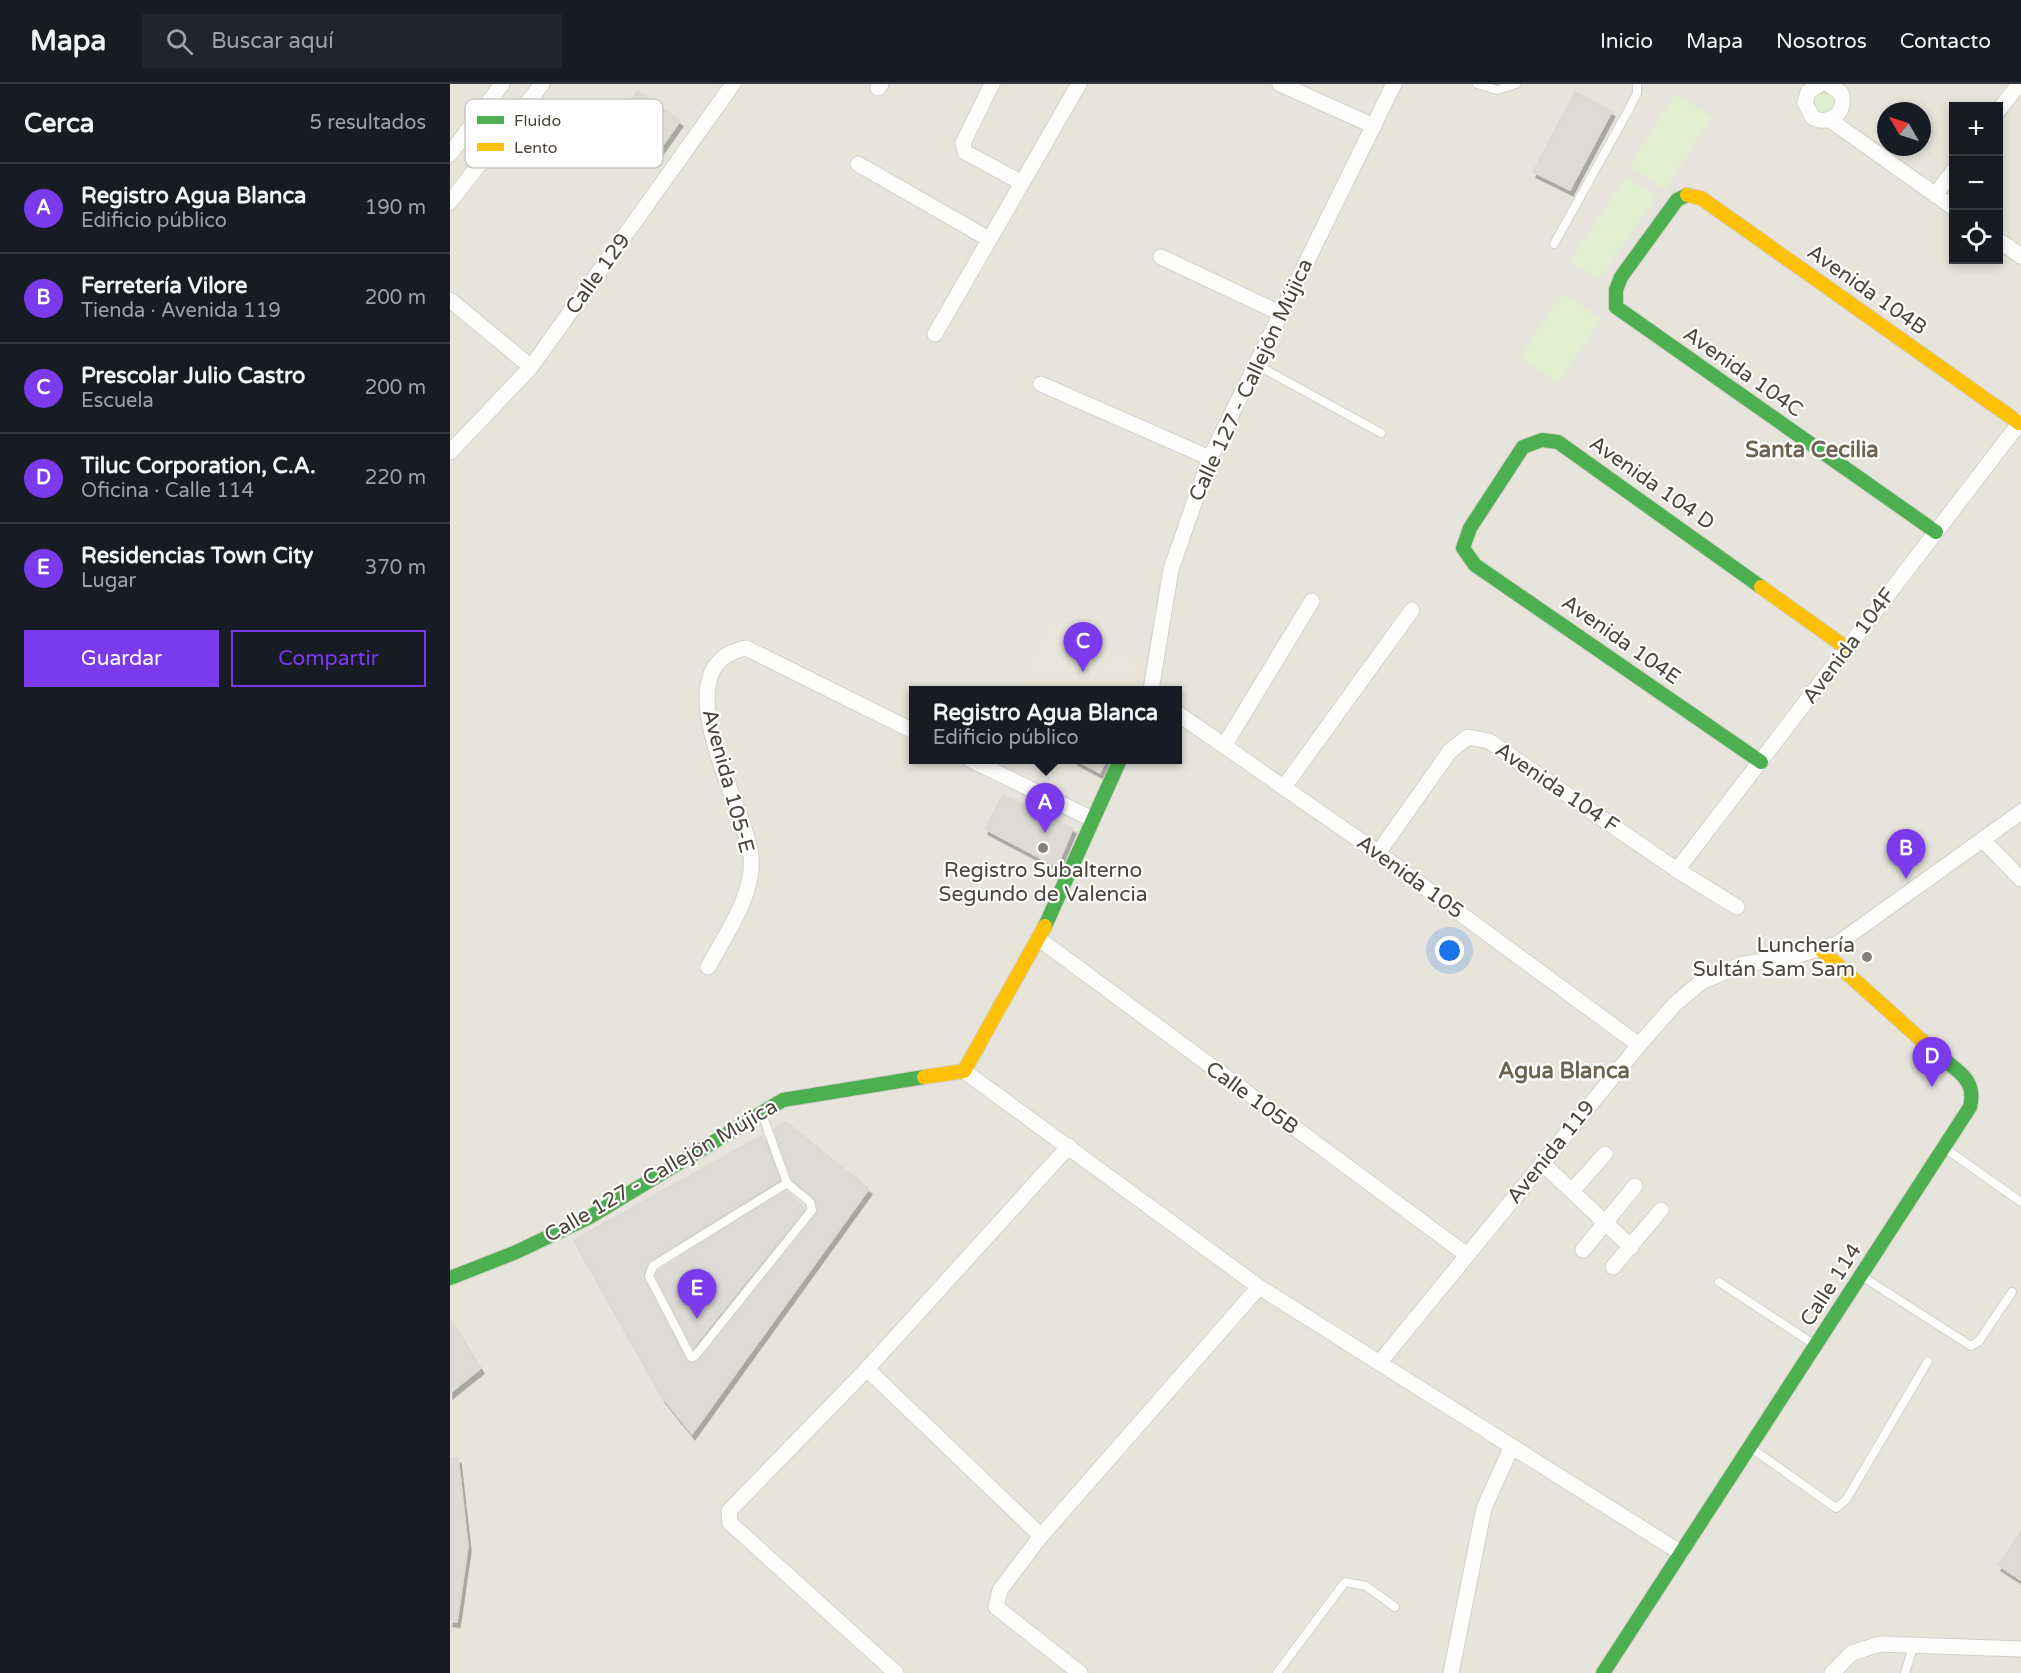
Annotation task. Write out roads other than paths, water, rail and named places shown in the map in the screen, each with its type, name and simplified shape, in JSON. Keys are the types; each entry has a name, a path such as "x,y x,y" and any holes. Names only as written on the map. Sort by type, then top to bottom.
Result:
{"street":[{"path":"491,99 502,84"},
{"path":"530,99 542,84"},
{"name":"Calle 129","path":"450,452 531,367 733,84"},
{"path":"992,84 963,143 965,152 1022,183"},
{"path":"935,334 1079,84"},
{"path":"1280,84 1374,126"},
{"name":"Calle 127 - Callejón Mújica","path":"1152,686 1171,569 1210,458 1394,84"},
{"path":"1820,84 1808,92 1806,109 1813,118 1830,120 1949,205"},
{"path":"1828,84 1836,88 1843,99 1840,112 1830,120"},
{"path":"2003,105 2019,84"},
{"path":"450,154 465,134"},
{"path":"858,164 989,240"},
{"path":"450,202 477,168"},
{"path":"1935,195 1949,176"},
{"name":"Avenida 104B","path":"1616,307 1616,290 1621,277 1677,200 1689,194 1710,204 2020,422"},
{"path":"2003,243 2021,256"},
{"path":"1161,257 1280,313"},
{"path":"450,300 531,367"},
{"name":"Avenida 104C","path":"1616,307 1936,532"},
{"path":"1041,384 1210,458"},
{"name":"Avenida 104F","path":"1677,870 2020,422"},
{"name":"Avenida 104 D","path":"1463,548 1470,528 1523,447 1542,440 1558,442 1848,649"},
{"name":"Avenida 104E","path":"1463,548 1475,565 1761,762"},
{"path":"1224,746 1312,601"},
{"path":"1284,788 1412,610"},
{"name":"Avenida 105-E","path":"708,967 742,902 751,857 707,720 705,692 716,668 732,651 746,648 909,728"},
{"name":"Avenida 105","path":"1182,717 1378,853 1639,1045"},
{"name":"Avenida 104 F","path":"1378,853 1450,751 1468,737 1489,741 1677,870 1737,907"},
{"path":"981,764 1092,819"},
{"path":"1118,764 1039,939 964,1071 1259,1287 1681,1553"},
{"name":"Avenida 119","path":"1380,1362 1675,1004 1701,982 1743,964 1837,945 1984,841 2021,812"},
{"path":"1984,841 2021,879"},
{"name":"Calle 105B","path":"1039,939 1467,1255"},
{"name":"Calle 114","path":"1603,1673 1970,1107 1973,1095 1971,1084 1821,950"},
{"name":"Calle 127 - Callejón Mújica","path":"450,1278 514,1253 588,1218 783,1100 964,1071"},
{"path":"896,1673 730,1523 729,1511 867,1369 1069,1146"},
{"path":"1572,1191 1605,1154"},
{"path":"1542,1163 1631,1247"},
{"path":"1583,1250 1604,1221 1635,1186"},
{"path":"1612,1267 1661,1210"},
{"path":"450,1271 473,1269"},
{"path":"1080,1673 996,1607 1000,1590 1041,1536 1259,1287"},
{"path":"867,1369 1041,1536"},
{"path":"1451,1673 1484,1508 1512,1446"},
{"path":"1832,1673 1852,1653 1866,1646 1915,1643 2021,1649"}],"lane":[{"path":"1477,84 1497,90 1516,84"},
{"path":"1554,244 1633,101 1638,84"},
{"path":"1255,364 1381,433"},
{"path":"762,1113 787,1183 810,1202 812,1210 695,1356 691,1357 649,1276 649,1270 787,1183"},
{"path":"1945,1148 2021,1202"},
{"path":"1861,1276 1971,1346 1979,1341 2012,1292"},
{"path":"1719,1282 1816,1346"},
{"path":"1750,1447 1836,1508 1846,1500 1928,1361"},
{"path":"1277,1673 1345,1582 1366,1586 1395,1607"},
{"path":"1905,1673 1915,1643"}],"place":[{"name":"Prescolar Julio Castro","path":"1083,672"},
{"name":"Registro Agua Blanca","path":"1045,833"},
{"name":"Registro Subalterno Segundo de Valencia","path":"1043,848"},
{"name":"Ferretería Vilore","path":"1906,879"},
{"name":"Lunchería Sultán Sam Sam","path":"1867,957"},
{"name":"Tiluc Corporation, C.A.","path":"1932,1087"},
{"name":"Residencias Town City","path":"697,1319"}],"district":[{"name":"Santa Cecilia","path":"1812,450"},
{"name":"Agua Blanca","path":"1564,1071"}]}
